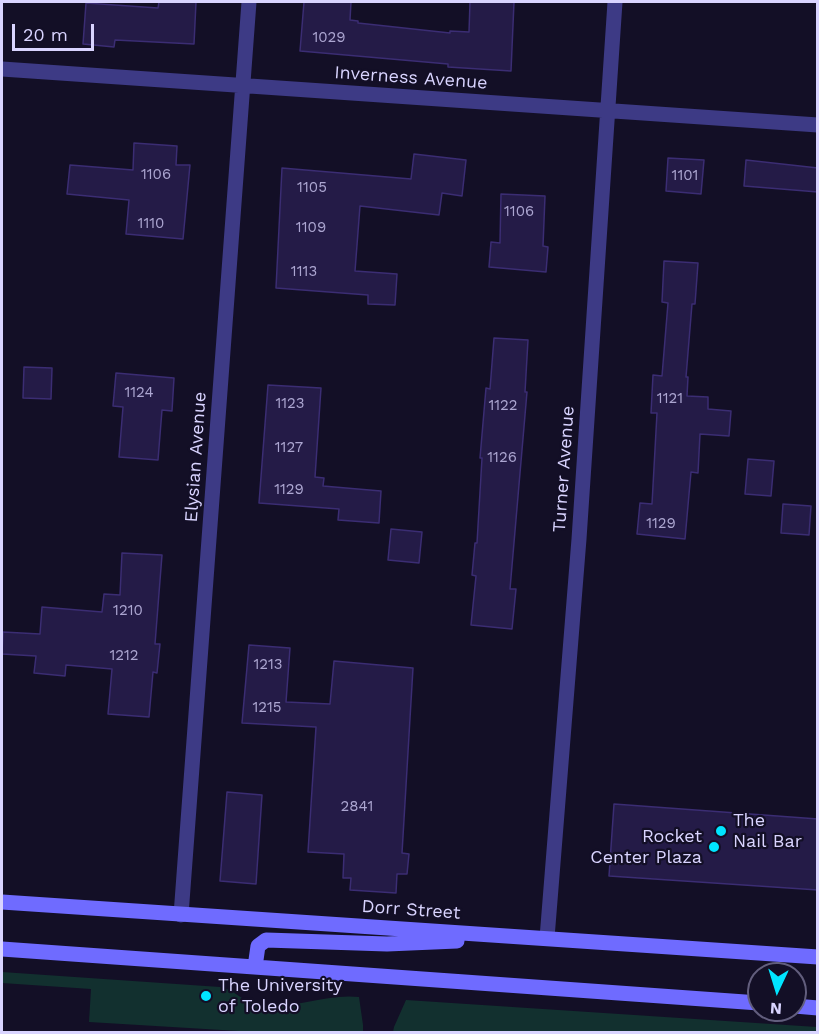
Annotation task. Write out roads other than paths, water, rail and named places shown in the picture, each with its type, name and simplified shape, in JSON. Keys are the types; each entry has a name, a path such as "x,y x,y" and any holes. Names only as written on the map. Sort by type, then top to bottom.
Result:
{"main road":[{"name":"Dorr Street","path":"2,902 818,957"},
{"path":"255,967 258,946 266,940 387,944 547,938"},
{"path":"2,949 747,1002"}],"street":[{"name":"Elysian Avenue","path":"181,915 249,2"},
{"name":"Turner Avenue","path":"547,938 579,539 615,2"},
{"name":"Inverness Avenue","path":"2,69 818,125"}],"place":[{"name":"The Nail Bar","path":"721,831"},
{"name":"Rocket Center Plaza","path":"714,847"},
{"name":"The University of Toledo","path":"206,996"}]}
